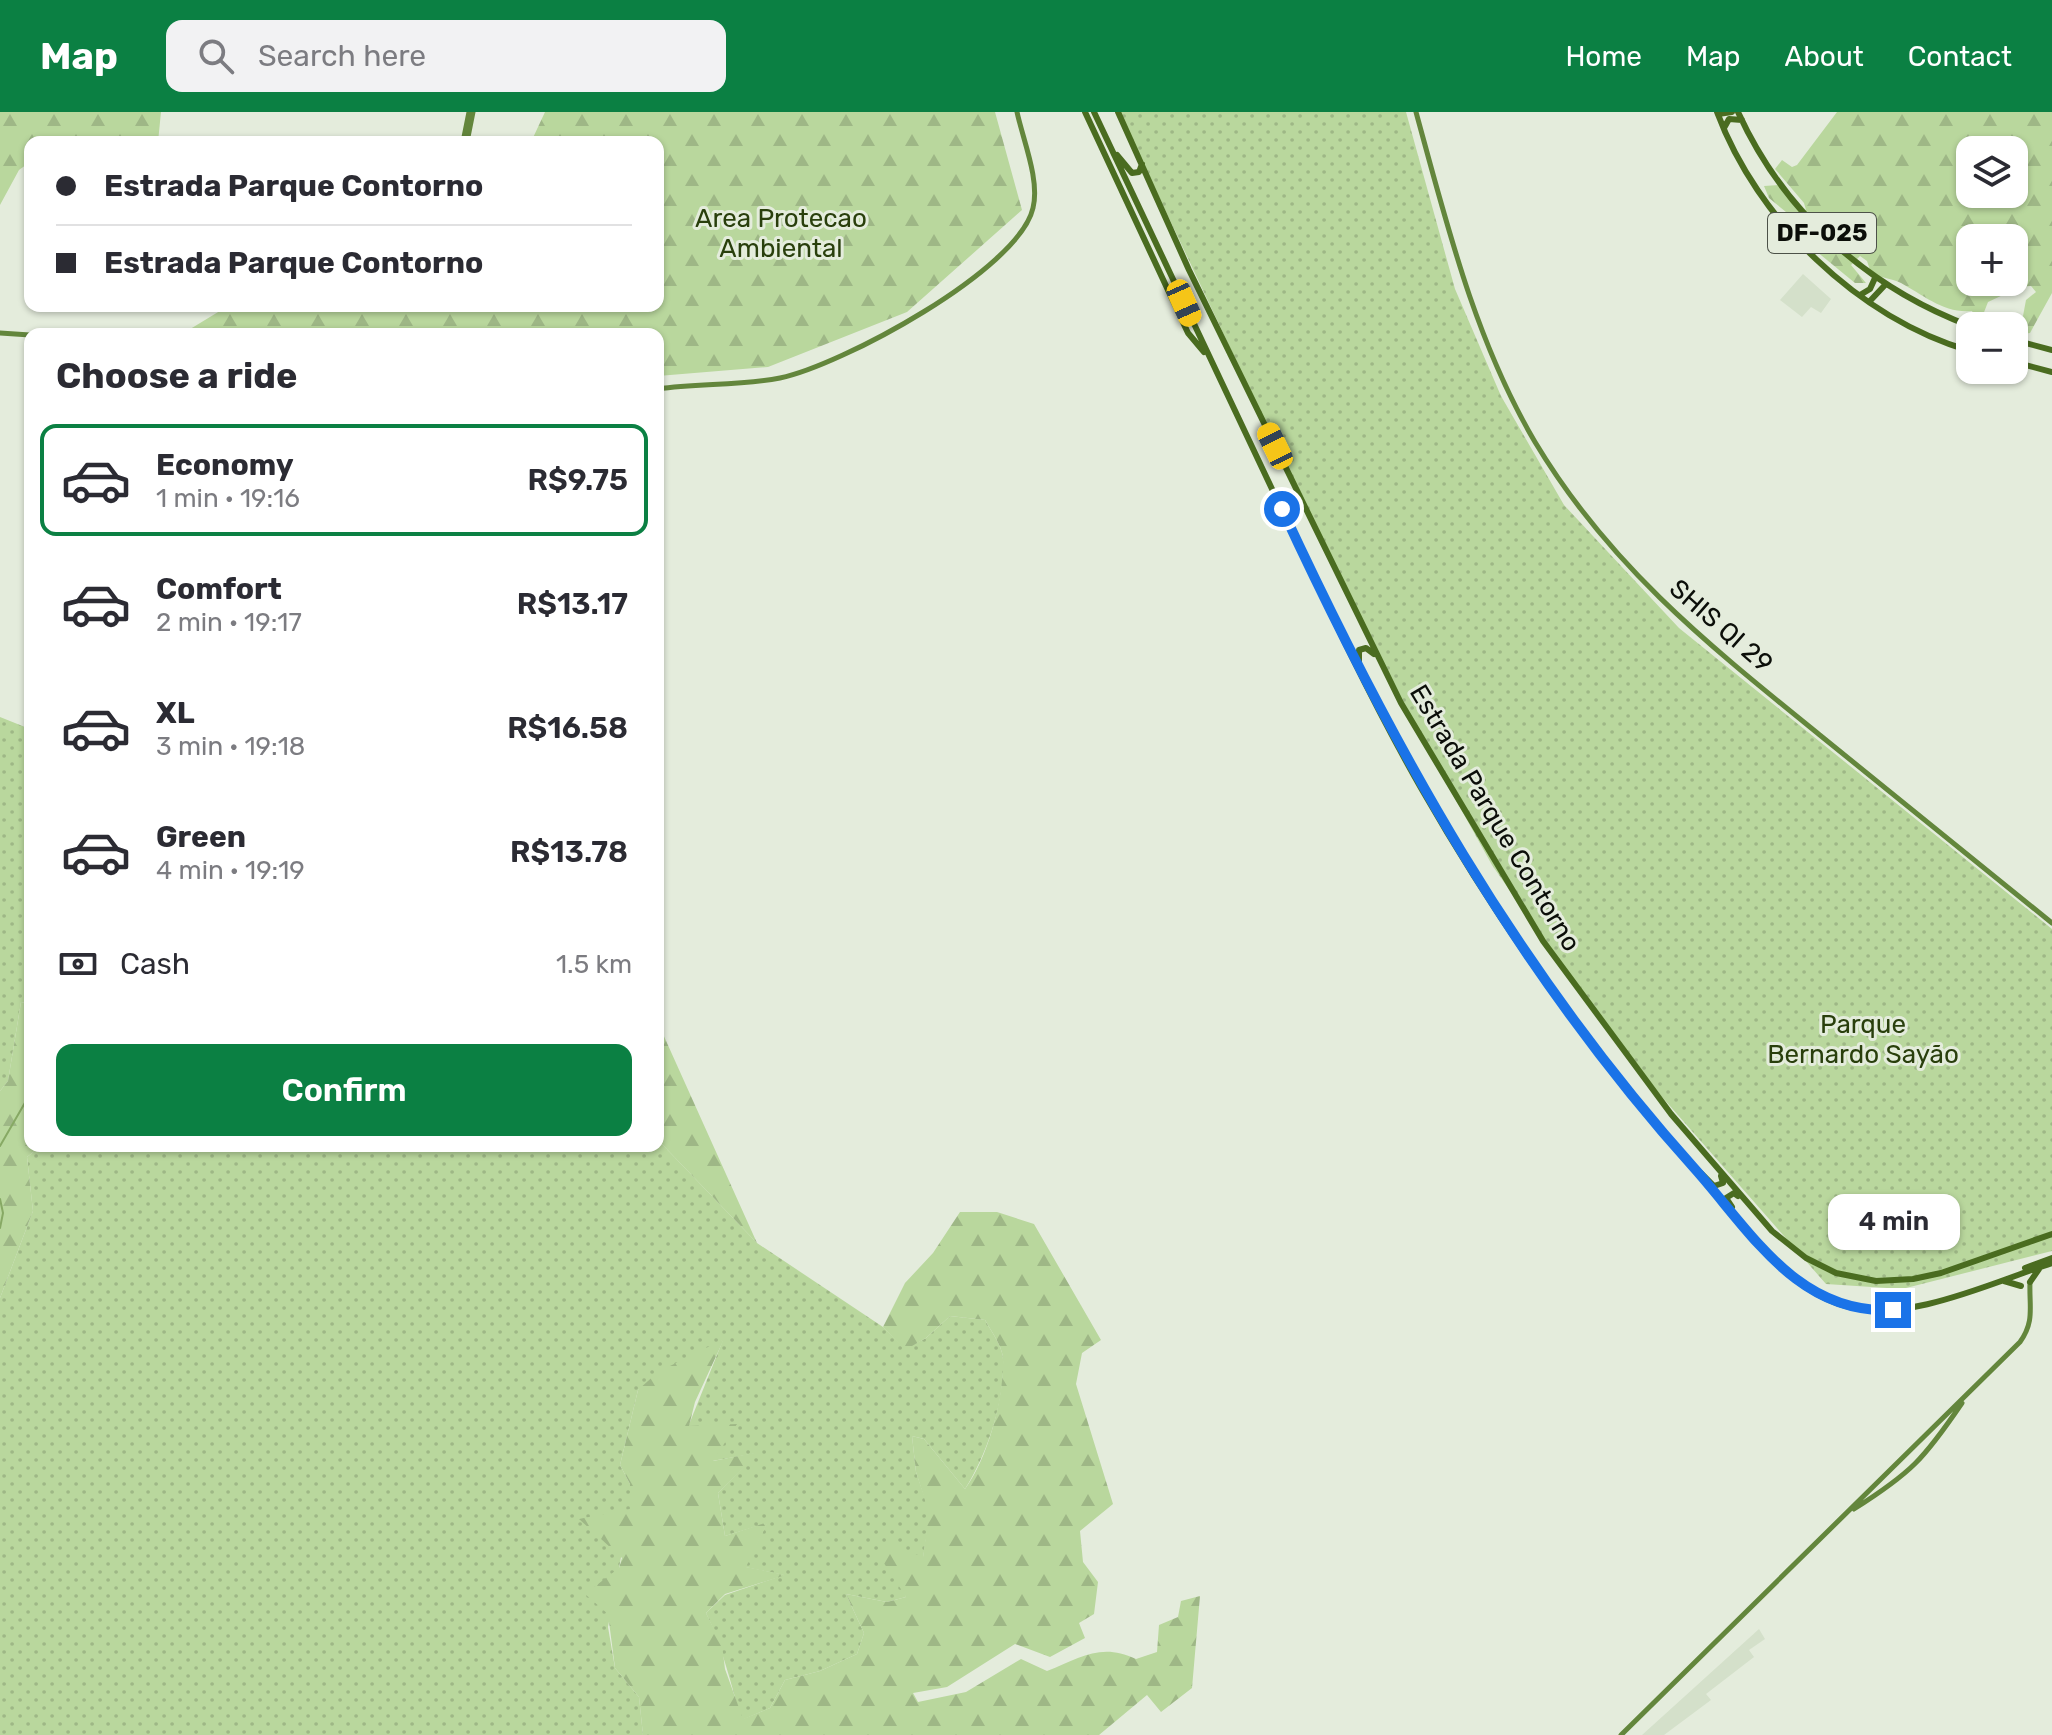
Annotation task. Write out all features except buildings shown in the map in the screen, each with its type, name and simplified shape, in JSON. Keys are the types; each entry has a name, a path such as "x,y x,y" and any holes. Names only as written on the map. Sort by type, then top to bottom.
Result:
{"main road":[{"path":"1085,112 1188,333 1210,358"},
{"name":"Estrada Parque Contorno","path":"1094,112 1359,674 1419,785 1481,886 1580,1031 1656,1127 1791,1278 1844,1306 1893,1310 2001,1281 2052,1261"},
{"name":"Estrada Parque Contorno","path":"1118,112 1189,270 1379,659 1468,821 1543,941 1600,1022 1716,1168 1790,1248 1825,1270 1862,1279 1890,1281 1941,1273 2052,1234"},
{"path":"1717,113 1732,112"},
{"name":"DF-025","path":"1738,112 1755,148 1792,200 1824,235 1885,285 1915,303 1956,320"},
{"name":"DF-025","path":"1717,113 1724,131 1779,219 1801,243 1869,302 1916,328 1956,345"},
{"path":"1724,131 1729,119 1742,120"},
{"path":"1114,152 1132,173 1139,172 1142,164"},
{"path":"1860,295 1870,289 1875,278"},
{"path":"1869,302 1885,285"},
{"path":"2028,344 2052,350"},
{"path":"2028,366 2052,372"},
{"path":"1359,674 1359,650 1366,648 1379,659"},
{"path":"1695,1169 1709,1178 1714,1186 1723,1183 1716,1168"},
{"path":"1744,1200 1734,1193 1726,1198 1751,1235"},
{"name":"Estrada Parque Contorno","path":"1965,1292 2052,1261"},
{"path":"2030,1282 2041,1267"},
{"path":"2001,1281 2021,1286"}],"street":[{"path":"466,136 471,112"},
{"path":"664,388 765,380 807,371 840,358 911,320 965,284 1015,239 1032,213 1034,190 1017,112"},
{"name":"SHIS QI 29","path":"1416,112 1463,279 1489,352 1536,443 1621,560 1655,597 1720,654 2052,923"},
{"path":"1,333 24,335"},
{"path":"1621,1735 2029,1330 2030,1282"},
{"path":"2021,1286 2032,1300"},
{"path":"1844,1515 1900,1480 1930,1450 1969,1392"},
{"path":"1921,1440 1930,1450"},
{"path":"1892,1468 1900,1480"}],"shaded area":[{"path":"1803,274 1831,299 1821,313 1811,307 1802,317 1780,300"},
{"path":"1759,1629 1765,1639 1749,1650 1754,1657 1706,1694 1711,1700 1664,1735 1642,1735"}],"green space":[{"path":"0,112 161,112 159,136 24,136 24,166 0,205"},
{"name":"Area Protecao Ambiental","path":"545,112 995,112 1022,210 907,312 768,367 664,376 664,328 192,328 218,312 664,312 664,136 534,136"},
{"name":"Parque Bernardo Sayão","path":"1119,112 1406,112 1455,289 1501,396 1564,505 1679,628 2052,929 2052,1251 1902,1289 1826,1284 1620,1049 1492,865 1373,651"},
{"path":"1837,112 2052,112 2052,293 2030,333 2028,312 2024,312 2026,300 2036,292 2028,286 2028,224 1956,224 1956,296 2001,296 1988,302 1984,312 1953,310 1901,283 1871,273 1867,261 1860,256 1851,265 1866,283 1855,283 1816,251 1821,241 1830,240 1840,252 1842,246 1815,214 1811,215 1808,237 1802,237 1800,229 1787,225 1786,212 1769,198 1764,186 1779,185 1806,210 1804,203 1775,169 1782,160 1792,167 1797,165"},
{"path":"0,717 24,727 24,1003 21,1002 8,1081 0,1091"},
{"path":"21,1002 24,1003 24,1152 33,1152 27,1157 33,1211 0,1298 0,1091 8,1081"},
{"path":"664,1036 757,1243 664,1146"},
{"path":"664,1146 757,1243 883,1327 905,1349 926,1338 950,1316 985,1320 1003,1359 998,1410 987,1444 965,1489 924,1439 912,1436 916,1472 930,1513 923,1558 885,1543 906,1597 887,1602 846,1594 864,1633 857,1654 820,1671 785,1680 770,1708 742,1720 722,1652 706,1613 725,1595 784,1575 745,1567 767,1523 725,1536 718,1493 757,1453 712,1461 688,1427 723,1340 638,1390 620,1465 630,1484 630,1509 608,1627 615,1668 639,1697 643,1735 0,1735 0,1298 33,1211 27,1157 33,1152 664,1152"},
{"path":"960,1212 997,1212 1034,1224 1101,1340 1082,1353 1076,1384 1113,1504 1080,1531 1083,1562 1098,1582 1094,1614 1079,1623 1085,1638 1050,1657 1015,1644 947,1687 913,1693 918,1702 966,1692 1021,1659 1047,1671 1101,1652 1136,1659 1157,1652 1159,1625 1178,1617 1181,1601 1200,1596 1192,1688 1161,1712 1147,1695 1099,1735 643,1735 639,1697 615,1668 608,1614 585,1594 619,1568 622,1558 579,1519 630,1509 630,1484 620,1465 638,1390 658,1372 724,1339 695,1402 689,1426 737,1424 713,1461 759,1452 718,1493 725,1536 768,1522 746,1567 786,1575 725,1594 706,1613 722,1645 725,1669 743,1719 770,1708 785,1680 820,1671 857,1654 864,1633 846,1594 887,1602 906,1597 878,1554 885,1542 923,1557 929,1513 916,1472 912,1436 924,1439 965,1489 981,1461 993,1427 1003,1375 1001,1349 985,1320 950,1316 926,1338 905,1350 883,1327 905,1283 933,1253"}],"waterway":[{"path":"0,1146 24,1104"},
{"path":"0,1199 3,1213 0,1228"}],"route":[{"path":"1282,509 1359,674 1419,785 1457,850 1580,1031 1656,1127 1791,1278 1844,1306 1893,1310"}]}
